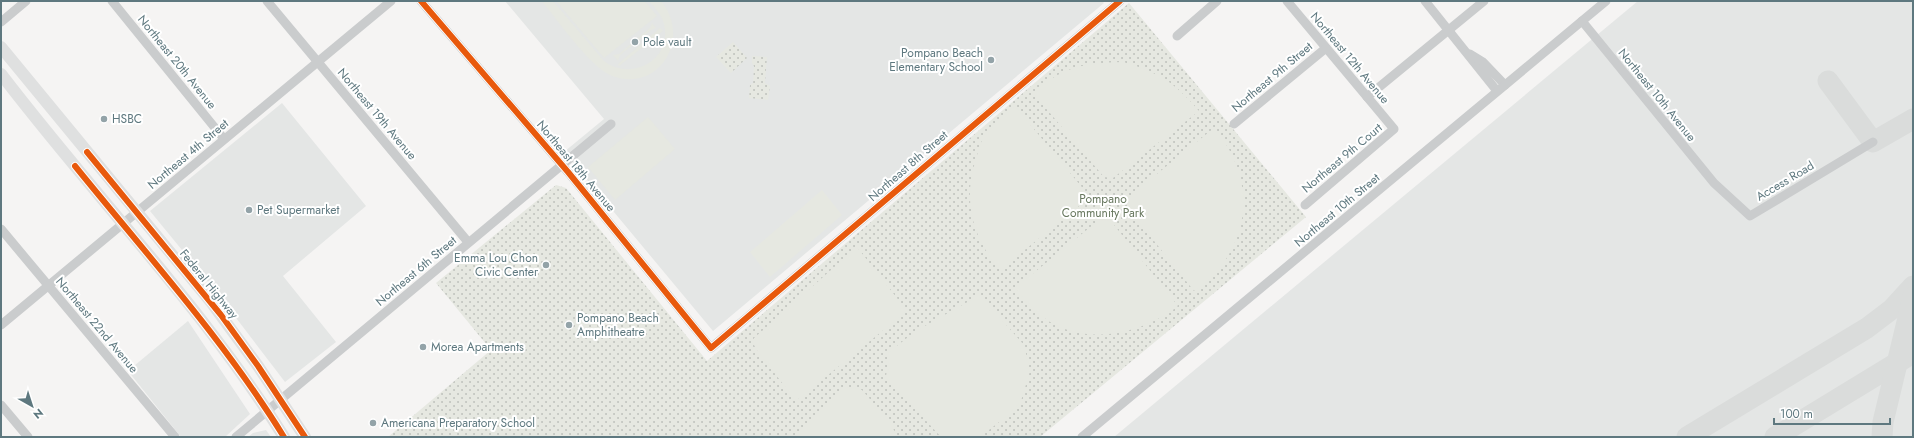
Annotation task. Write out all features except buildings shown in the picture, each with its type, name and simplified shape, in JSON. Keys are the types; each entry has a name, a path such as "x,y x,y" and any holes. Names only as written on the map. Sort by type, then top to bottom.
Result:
{"main road":[{"name":"Federal Highway","path":"1,46 211,302 281,399 305,437"},
{"path":"1,74 224,350 267,410 284,437"}],"street":[{"path":"1,22 26,1"},
{"name":"Northeast 20th Avenue","path":"112,1 224,139"},
{"name":"Northeast 19th Avenue","path":"267,1 468,242"},
{"name":"Northeast 4th Street","path":"1,325 391,1"},
{"name":"Northeast 18th Avenue","path":"421,1 561,165 711,348"},
{"path":"1176,36 1217,1"},
{"name":"Northeast 12th Avenue","path":"1287,1 1394,130"},
{"path":"1425,1 1497,91"},
{"path":"1367,97 1484,1"},
{"name":"Northeast 10th Street","path":"1082,437 1606,1"},
{"name":"Northeast 8th Street","path":"711,348 1117,2"},
{"name":"Northeast 10th Avenue","path":"1582,22 1714,183"},
{"name":"Northeast 9th Street","path":"1234,124 1326,48"},
{"path":"1466,51 1483,62 1505,85"},
{"name":"Northeast 6th Street","path":"236,437 611,124"},
{"name":"Northeast 9th Court","path":"1305,205 1394,130"},
{"name":"Access Road","path":"1714,183 1750,216 1873,142"},
{"name":"Northeast 22nd Avenue","path":"1,229 175,437"},
{"path":"1,405 28,437"}],"shaded area":[{"path":"505,1 1102,1 1104,3 713,331 564,152 604,119"},
{"path":"1638,1 1913,1 1913,437 1114,437"},
{"path":"282,103 366,206 283,276 336,342 285,382 214,289 150,211"},
{"path":"188,321 250,414 225,437 181,437 128,371"},
{"path":"266,430 271,437 248,437 253,433"}],"green space":[{"path":"542,1 553,1 604,61 615,67 626,69 637,68 648,64 656,57 662,48 665,37 664,24 660,15 649,1 661,1 670,16 673,32 671,47 665,60 655,71 642,77 627,79 610,75 593,63"},
{"path":"556,1 645,1 657,16 604,58"},
{"name":"Pompano Community Park","path":"1129,3 1306,217 1040,437 388,437 491,350 436,283 556,185 566,188 707,361"},
{"name":"Pole vault","path":"652,23 656,28 651,30 620,55 618,61 613,55 619,54 650,28"},
{"path":"660,28 663,31 619,66 618,64"},
{"path":"733,42 747,58 731,73 716,57"},
{"path":"752,56 767,57 765,83 770,86 768,100 749,98 750,85 753,83 754,66 752,63"},
{"path":"1123,62 1147,70 1166,80 1182,93 1199,111 1113,178 1104,177 1033,93 1054,77 1075,68 1097,63"},
{"path":"1015,106 1085,191 1084,202 1000,270 983,245 977,232 970,204 970,190 972,175 982,141 986,134"},
{"path":"648,117 675,149 615,200 588,167"},
{"path":"1214,128 1229,149 1238,170 1243,193 1243,215 1238,236 1228,257 1213,275 1194,291 1127,207 1127,198"},
{"path":"822,190 842,215 770,277 750,252"},
{"path":"1099,220 1111,221 1178,306 1149,323 1133,329 1099,335 1066,329 1050,322 1035,311 1015,288"},
{"path":"857,247 907,311 796,401 756,349 753,343 754,338"},
{"path":"980,295 1024,345 1030,371 1021,401 1008,415 980,437 941,437 886,377 889,352 916,331"},
{"path":"843,387 862,390 888,420 898,437 794,437"}],"taxiway":[{"path":"1828,81 1873,142 1913,119"},
{"path":"1687,437 1867,328 1892,309 1913,286"},
{"path":"1882,437 1883,422 1913,297"},
{"path":"1775,437 1913,353"}],"cycle path":[{"path":"421,1 568,172 711,348 1120,1"},
{"path":"87,152 221,315 258,366 305,437"},
{"path":"75,166 184,298 236,366 284,437"}],"place":[{"name":"Pole vault","path":"635,42"},
{"name":"Pompano Beach Elementary School","path":"991,60"},
{"name":"HSBC","path":"104,119"},
{"name":"Pet Supermarket","path":"249,210"},
{"name":"Emma Lou Chon Civic Center","path":"546,265"},
{"name":"Pompano Beach Amphitheatre","path":"569,325"},
{"name":"Morea Apartments","path":"423,347"},
{"name":"Americana Preparatory School","path":"373,423"}]}
